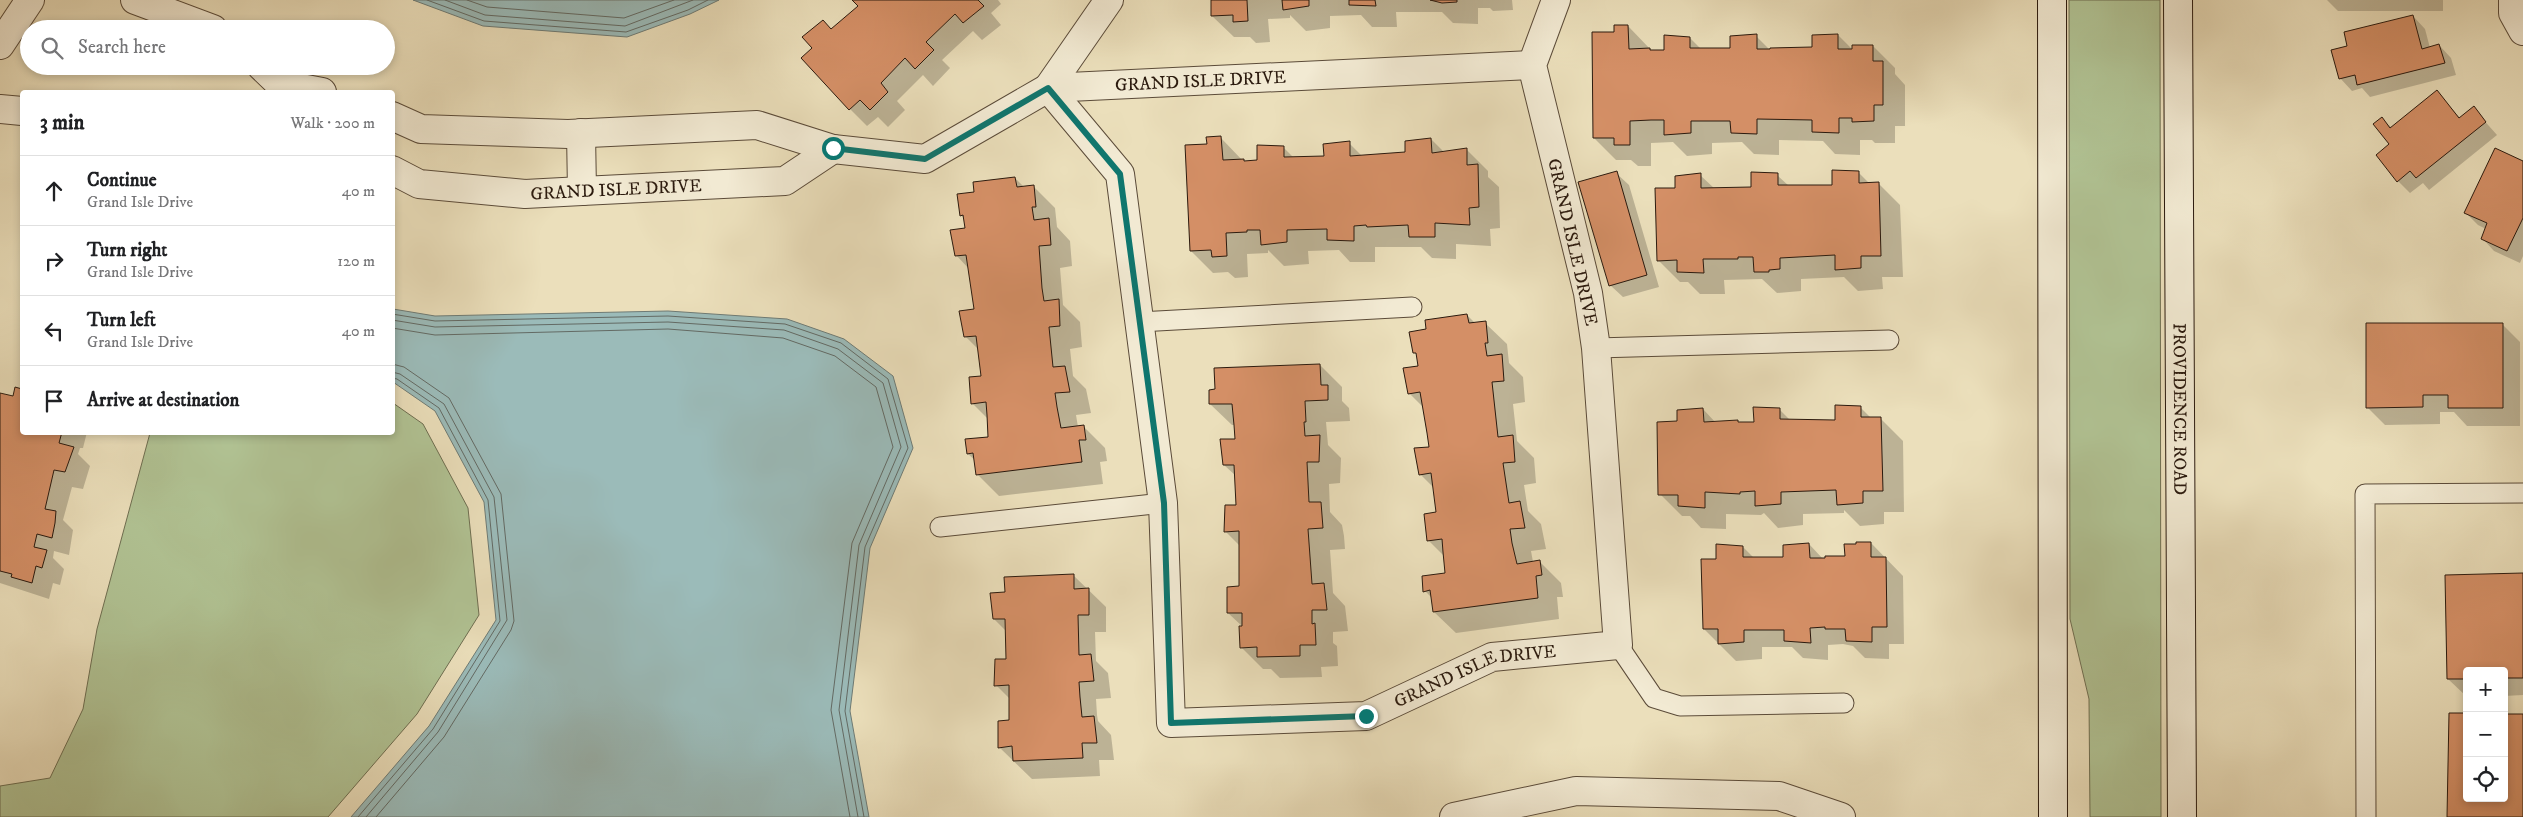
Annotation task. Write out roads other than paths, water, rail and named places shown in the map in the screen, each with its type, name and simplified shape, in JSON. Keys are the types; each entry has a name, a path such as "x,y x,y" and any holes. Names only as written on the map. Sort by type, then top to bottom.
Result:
{"street":[{"path":"0,45 30,0"},
{"path":"135,0 189,20"},
{"name":"GRAND ISLE DRIVE","path":"395,117 421,129 581,133 757,125 833,148 925,159 1048,88 1109,0"},
{"path":"1532,64 1556,0"},
{"path":"2052,0 2053,817"},
{"name":"PROVIDENCE ROAD","path":"2178,0 2182,817"},
{"path":"2513,0 2513,12 2523,31"},
{"name":"GRAND ISLE DRIVE","path":"1532,64 1588,293 1596,348 1618,645 1492,657 1366,716 1171,723 1164,503 1120,174 1048,88 1532,64"},
{"path":"267,75 278,90"},
{"path":"0,109 20,111"},
{"path":"581,133 582,191"},
{"name":"GRAND ISLE DRIVE","path":"395,172 419,184 524,194 785,181 833,148"},
{"path":"1454,817 1576,791 1779,796 1841,817"}],"lane":[{"path":"1139,322 1412,307"},
{"path":"1596,348 1889,340"},
{"path":"2366,817 2365,494 2523,493"},
{"path":"940,527 1164,503"},
{"path":"1618,645 1654,698 1680,706 1844,703"}],"water":[{"path":"413,0 719,0 690,14 627,37 483,26"},
{"path":"395,309 435,316 668,311 787,319 844,339 893,376 913,448 870,548 850,711 869,817 351,817 429,726 496,620 484,502 435,411 395,383"}]}
